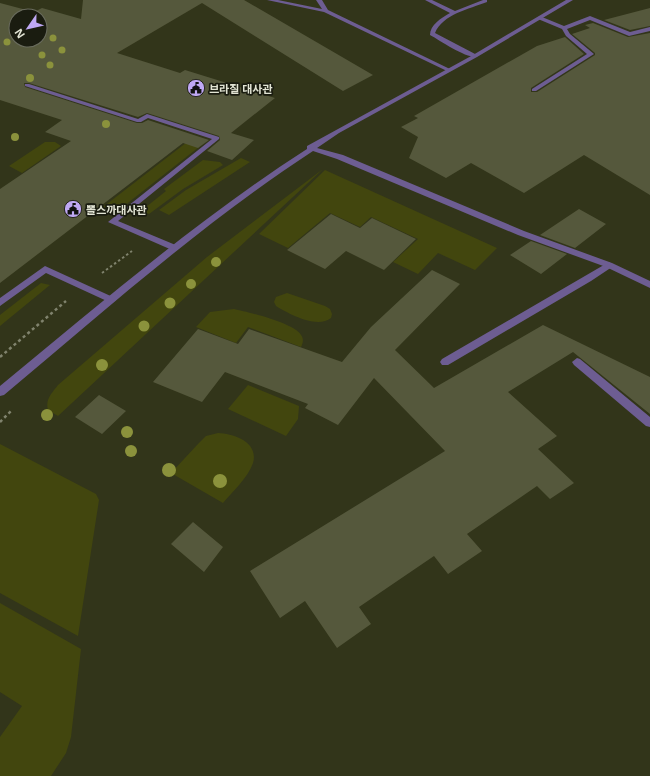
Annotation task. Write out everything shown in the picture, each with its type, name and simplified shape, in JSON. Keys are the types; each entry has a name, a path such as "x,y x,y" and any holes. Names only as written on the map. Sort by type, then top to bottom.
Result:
{"street":[{"path":"270,0 326,11 449,70"},
{"path":"319,0 326,11"},
{"path":"428,0 455,13"},
{"path":"0,392 175,248 265,179 310,148 475,56 570,0"},
{"path":"475,56 456,48 432,34 433,28 443,19 485,1"},
{"path":"534,90 590,54 568,35 564,28 540,18"},
{"path":"564,28 590,18 629,34 650,29"},
{"path":"27,85 139,121 147,116 218,138 112,222 175,248"},
{"path":"310,148 340,157 521,233 609,265 650,285"},
{"path":"445,362 588,279 609,265"},
{"path":"0,303 46,269 112,300"},
{"path":"576,362 650,423"}],"path":[{"path":"0,422 16,407"}],"green space":[{"path":"191,139 199,147 124,206 111,209 103,207"},
{"path":"45,142 55,142 61,146 22,173 9,166"},
{"path":"241,158 250,162 169,215 159,210 186,190"},
{"path":"203,160 220,162 223,165 183,189 149,214 141,211 166,191 164,189"},
{"path":"323,169 58,416 48,410 48,399 58,385 207,257"},
{"path":"325,170 497,248 475,270 438,253 418,274 393,262 418,239 371,217 360,227 330,213 288,248 259,234"},
{"path":"41,283 50,285 0,326 0,315"},
{"path":"287,293 325,306 330,309 332,314 331,318 325,321 311,321 288,313 276,306 274,302 276,297"},
{"path":"234,309 290,326 302,336 303,341 301,347 248,327 236,343 196,327 210,312"},
{"path":"248,385 299,406 298,419 286,436 228,409"},
{"path":"218,433 231,435 244,440 249,445 254,456 251,469 223,503 171,473 206,436"},
{"path":"0,444 96,494 99,500 78,636 0,593"},
{"path":"0,603 81,649 71,737 66,753 51,776 0,776 0,737 22,706 0,692"}],"building":[{"path":"83,0 244,0 373,75 343,91 202,3 117,53 180,73 185,70 275,98 231,133 254,140 232,160 207,151 220,140 219,136 147,113 138,117 29,83 24,83 25,87 137,123 142,123 148,120 209,140 198,148 183,143 0,283 0,189 71,141 45,132 62,120 0,100 0,3 19,8 8,8 8,48 48,48 48,10 81,19"},
{"path":"650,8 650,26 630,30 604,20"},
{"path":"593,23 628,37 650,33 650,195 584,155 524,193 471,163 446,178 409,158 418,137 401,127 418,118 414,116 537,46 565,37 584,54 531,88 531,92 537,92 595,55 595,53 572,34 590,28 585,25"},
{"path":"579,209 606,224 575,248 540,235"},
{"path":"331,214 360,228 372,218 416,239 384,270 346,251 325,269 287,250"},
{"path":"531,241 567,254 541,274 510,255"},
{"path":"432,270 460,284 395,350 434,388 543,325 650,377 650,414 573,352 508,392 557,436 538,449 574,483 550,499 537,486 467,534 482,551 448,574 434,556 359,607 371,624 337,648 305,601 280,618 250,571 445,451 374,378 338,425 305,408 308,404 225,372 202,402 153,382 198,329 238,344 249,329 342,362 371,327"},
{"path":"99,395 126,411 102,434 75,417"},
{"path":"193,522 223,547 204,572 171,544"}],"place":[{"name":"브라질 대사관","path":"196,88"},
{"name":"뽈스까대사관","path":"73,209"}]}
